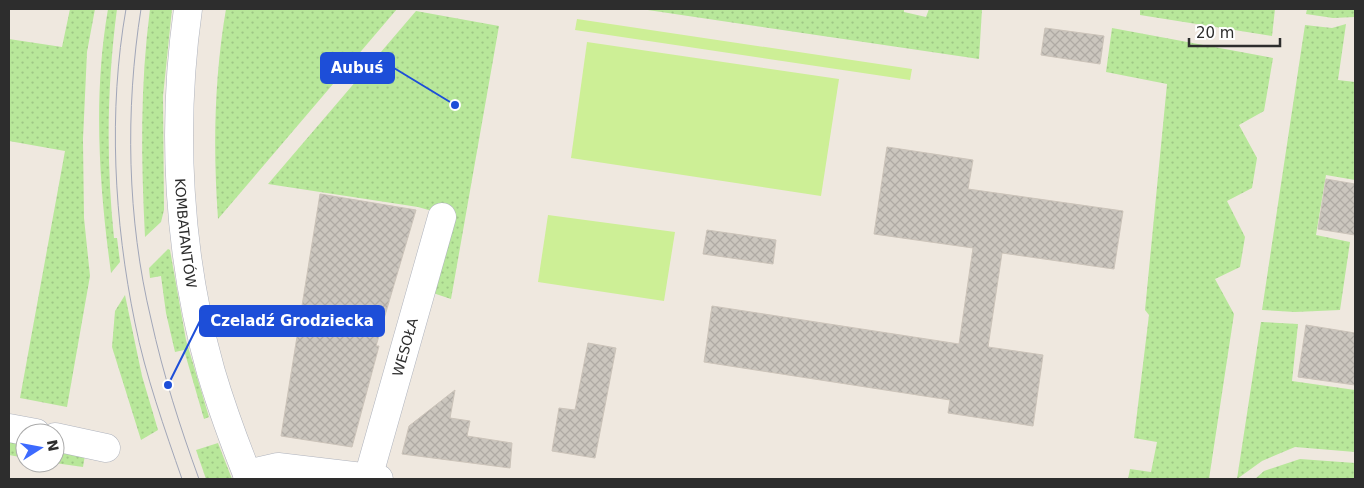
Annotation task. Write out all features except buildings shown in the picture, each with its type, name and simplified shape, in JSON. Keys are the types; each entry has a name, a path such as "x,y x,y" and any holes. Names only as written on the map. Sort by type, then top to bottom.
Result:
{"street":[{"name":"KOMBATANTÓW","path":"188,9 182,53 179,137 184,227 198,317 211,371 248,477"},
{"name":"WESOŁA","path":"374,478 442,217"},
{"path":"65,439 106,448"},
{"path":"248,477 278,467 374,478"}],"green space":[{"path":"70,9 95,9 87,52 83,139 84,218 90,276 67,407 20,398 65,151 9,141 9,39 62,47"},
{"path":"108,9 117,9 111,66 109,152 111,209 114,238 117,238 120,262 111,273 103,207 99,141 100,75"},
{"path":"150,9 172,9 163,96 164,210 161,222 145,237 142,123 144,66"},
{"path":"226,9 397,9 218,219 215,166 216,114 219,62"},
{"path":"641,9 904,9 904,12 926,17 929,9 982,9 979,59"},
{"path":"1140,9 1275,9 1272,36 1140,15"},
{"path":"1307,9 1355,9 1355,17 1333,18 1306,14"},
{"path":"416,11 499,26 451,299 433,293 446,215 418,207 268,184"},
{"path":"577,19 912,69 910,80 575,30"},
{"path":"1346,24 1338,80 1355,82 1355,180 1326,175 1316,235 1350,242 1340,310 1295,312 1262,310 1305,25 1332,28"},
{"path":"1112,28 1273,58 1264,111 1239,125 1257,158 1252,188 1227,201 1245,237 1240,267 1215,279 1234,314 1209,479 1128,479 1130,469 1151,472 1157,442 1134,438 1149,315 1145,310 1167,84 1106,72"},
{"path":"587,42 839,79 821,196 571,158"},
{"path":"548,215 675,232 664,301 538,282"},
{"path":"168,249 170,250 186,340 209,417 204,419 184,350 175,352 166,313 161,276 150,278 149,268"},
{"path":"125,295 142,376 158,430 141,440 112,347 115,311"},
{"path":"1261,322 1298,324 1292,381 1355,390 1355,452 1295,447 1262,461 1237,479"},
{"path":"9,442 15,443 15,456 9,455"},
{"path":"218,443 232,479 206,479 196,450"},
{"path":"65,452 85,455 83,467 65,464"},
{"path":"1300,459 1355,463 1355,479 1255,479 1264,471"}],"tram line":[{"path":"126,9 120,48 115,126 118,206 122,245 135,323 144,362 182,479"},
{"path":"141,9 132,86 131,125 133,204 137,243 151,319 166,380 199,479"}],"place":[{"name":"Aubuś","path":"455,105"},
{"name":"Czeladź Grodziecka","path":"168,385"}]}
